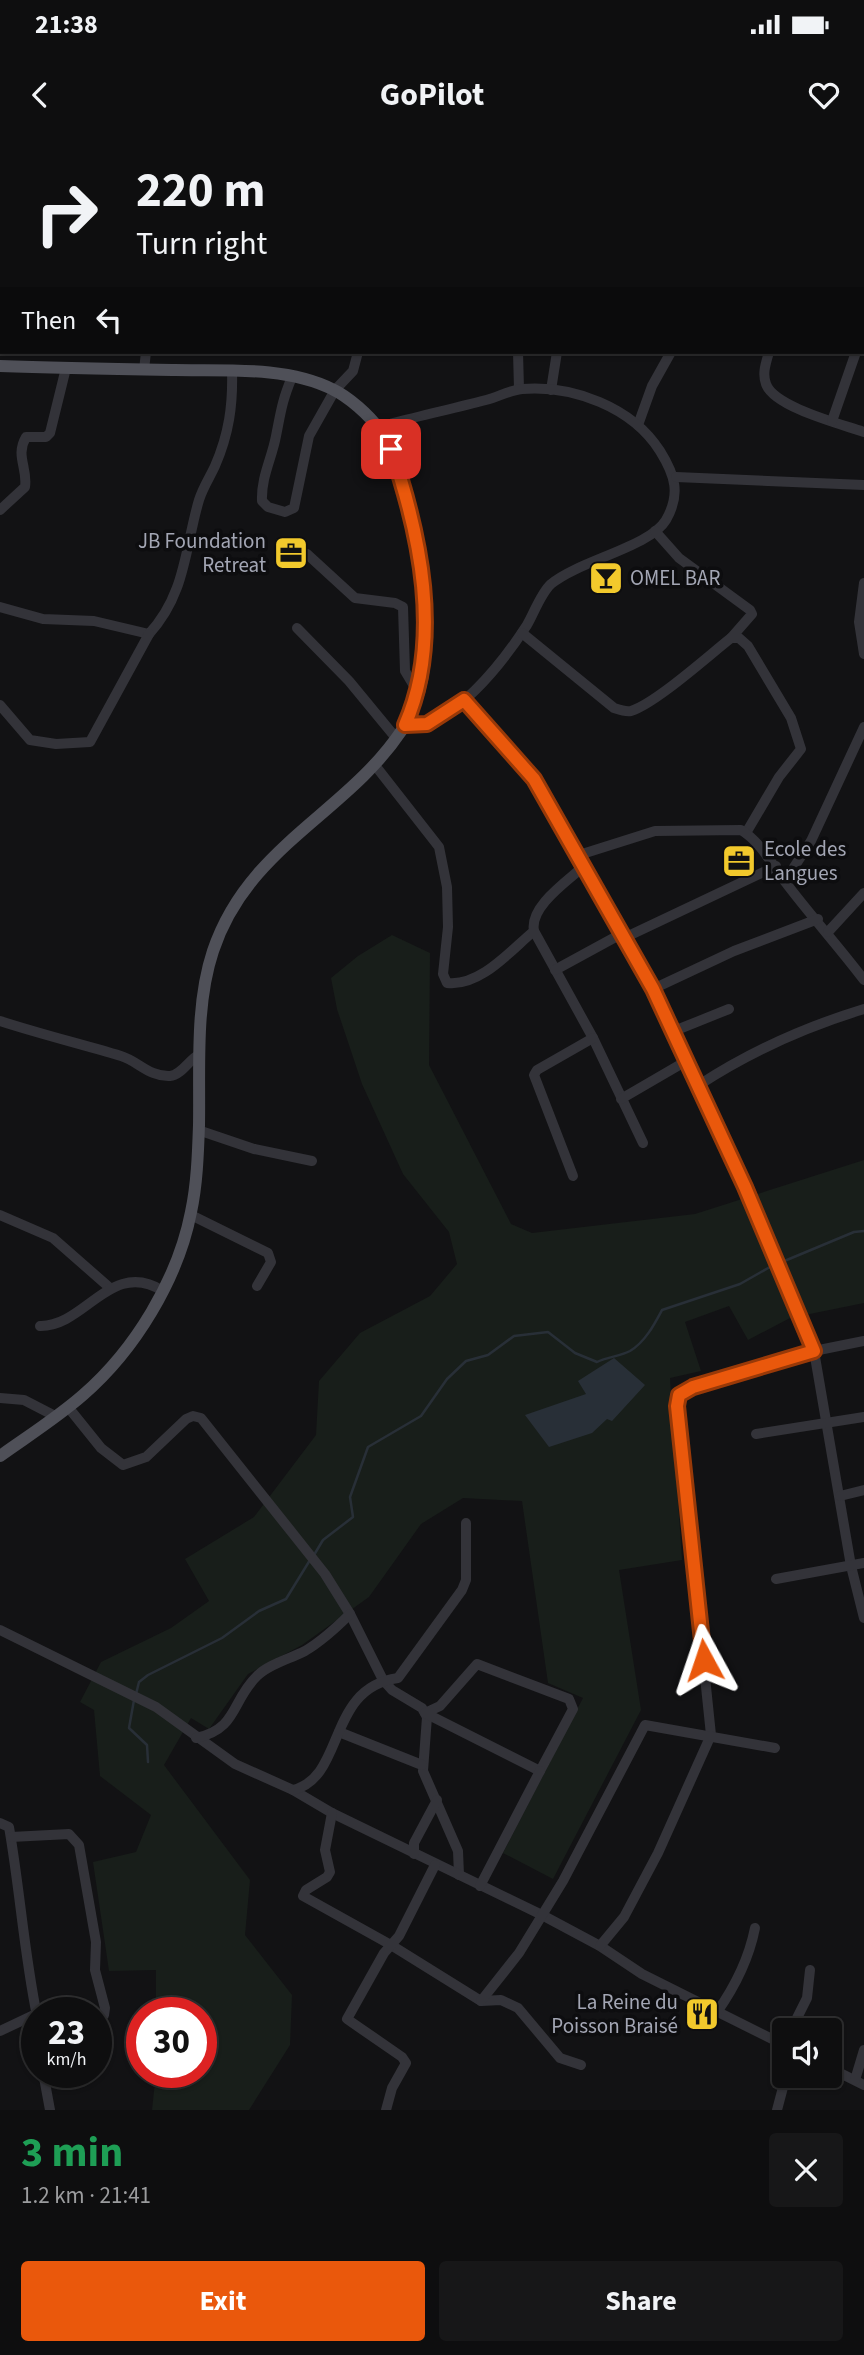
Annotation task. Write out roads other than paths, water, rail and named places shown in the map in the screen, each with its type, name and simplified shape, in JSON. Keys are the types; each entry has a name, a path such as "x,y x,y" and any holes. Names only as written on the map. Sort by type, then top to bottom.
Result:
{"main road":[{"path":"0,366 232,371 292,377 335,390 380,430 391,449 401,479 424,598 426,633 417,691 405,725 396,738 374,764 281,848 239,897 223,924 206,977 191,1214 163,1291 108,1371 68,1406 0,1456"}],"street":[{"path":"144,370 146,354"},
{"path":"292,377 278,410 276,438 261,487 262,501 268,507 285,512 294,508 303,474 306,444 335,390 353,372 358,354"},
{"path":"518,354 519,389"},
{"path":"551,390 557,354"},
{"path":"638,425 652,386 670,354"},
{"path":"768,354 763,375 771,394 778,400 864,432"},
{"path":"832,421 855,354"},
{"path":"0,510 25,487 20,461 24,440 30,436 46,436 50,433 66,368"},
{"path":"0,705 30,740 56,744 90,742 187,564 198,503 229,426 233,407 232,371"},
{"path":"380,430 393,423 519,389 551,390 605,403 638,425 652,439 676,477 671,511 655,531 579,566 549,586 522,633 494,672 464,700 427,724 405,725"},
{"path":"676,477 864,485"},
{"path":"522,633 614,708 624,712 632,710 671,685 731,638 752,614 678,558 655,531"},
{"path":"307,554 355,597 403,607 405,671 417,691"},
{"path":"864,583 861,622 864,654"},
{"path":"0,607 43,619 93,621 149,634"},
{"path":"297,628 349,681 396,738"},
{"path":"731,638 739,638 748,646 791,718 801,749 779,777 746,833"},
{"path":"464,700 528,771 585,865 653,989 699,1085 814,1351 851,1566 864,1618"},
{"path":"785,881 811,841 864,727"},
{"path":"374,764 439,847 447,887 448,926 443,974 447,983 461,984 482,974 534,931"},
{"path":"579,855 655,831 735,829 746,833 776,866 785,881 863,977"},
{"path":"585,865 543,904 535,916 534,931 593,1038 643,1143"},
{"path":"555,970 622,936 776,866"},
{"path":"828,932 864,893"},
{"path":"653,989 734,951 818,919"},
{"path":"674,1031 729,1009"},
{"path":"699,1085 742,1057 822,1022 864,1009"},
{"path":"0,1021 120,1056 151,1073 172,1076 181,1071 188,1060 200,1054"},
{"path":"573,1176 534,1075 537,1070 593,1038"},
{"path":"621,1099 688,1060"},
{"path":"198,1130 254,1149 312,1161"},
{"path":"191,1214 268,1253 271,1262 257,1286"},
{"path":"0,1215 53,1238 110,1289"},
{"path":"40,1326 56,1323 122,1284 146,1283 163,1291"},
{"path":"600,1946 624,1917 658,1853 711,1735 677,1406 679,1395 693,1387 814,1351 864,1341"},
{"path":"0,1398 24,1400 55,1416"},
{"path":"68,1406 102,1448 123,1465 146,1457 186,1419 193,1416 201,1418 325,1574 350,1614 383,1680 425,1713 540,1772"},
{"path":"756,1434 828,1425 864,1417"},
{"path":"840,1496 864,1490"},
{"path":"293,1790 305,1787 314,1779 339,1732 349,1706 383,1680 398,1678 421,1651 462,1590 466,1580 466,1523"},
{"path":"776,1579 864,1563"},
{"path":"195,1738 214,1734 224,1726 257,1675 306,1650 331,1633 350,1614"},
{"path":"0,1630 156,1707 234,1764 293,1790 332,1813 379,1833 435,1865 542,1915 600,1946 642,1974 772,2039"},
{"path":"425,1713 440,1706 477,1664 569,1699 573,1709 480,1886"},
{"path":"425,1713 422,1765 458,1851 459,1875"},
{"path":"481,2001 513,1961 542,1915 645,1725 775,1748"},
{"path":"339,1732 422,1765"},
{"path":"414,1854 414,1843 437,1800"},
{"path":"332,1813 325,1850 330,1872 327,1877 306,1890 303,1896 391,1945 481,2001 501,2000 518,2008 560,2058 581,2065"},
{"path":"0,1823 9,1826 22,1942 33,1997"},
{"path":"11,1838 69,1833 79,1845 96,1942 95,1970 102,1997"},
{"path":"386,2110 392,2088 405,2063 402,2057 347,2019 399,1936 435,1865"},
{"path":"717,2012 731,1991 752,1945 755,1928"},
{"path":"797,2018 807,1998 810,1970"},
{"path":"0,2031 21,2022"},
{"path":"842,2074 859,2082 864,2050"},
{"path":"46,2088 50,2110"},
{"path":"777,2110 783,2088"}],"waterway":[{"path":"314,1555 323,1540 353,1517 350,1497 368,1447 421,1416 447,1379 466,1361 488,1355 514,1336 548,1332 575,1353 597,1362 622,1354 630,1351 645,1338 662,1310 740,1284 770,1267 854,1232 864,1231"},
{"path":"136,1694 139,1682 148,1675 222,1638 259,1611 286,1599 310,1560"},
{"path":"134,1700 129,1728 147,1745 148,1762"}],"place":[{"name":"JB Foundation Retreat","path":"291,553"},
{"name":"OMEL BAR","path":"606,578"},
{"name":"Ecole des Langues","path":"739,861"},
{"name":"La Reine du Poisson Braisé","path":"702,2014"}]}
